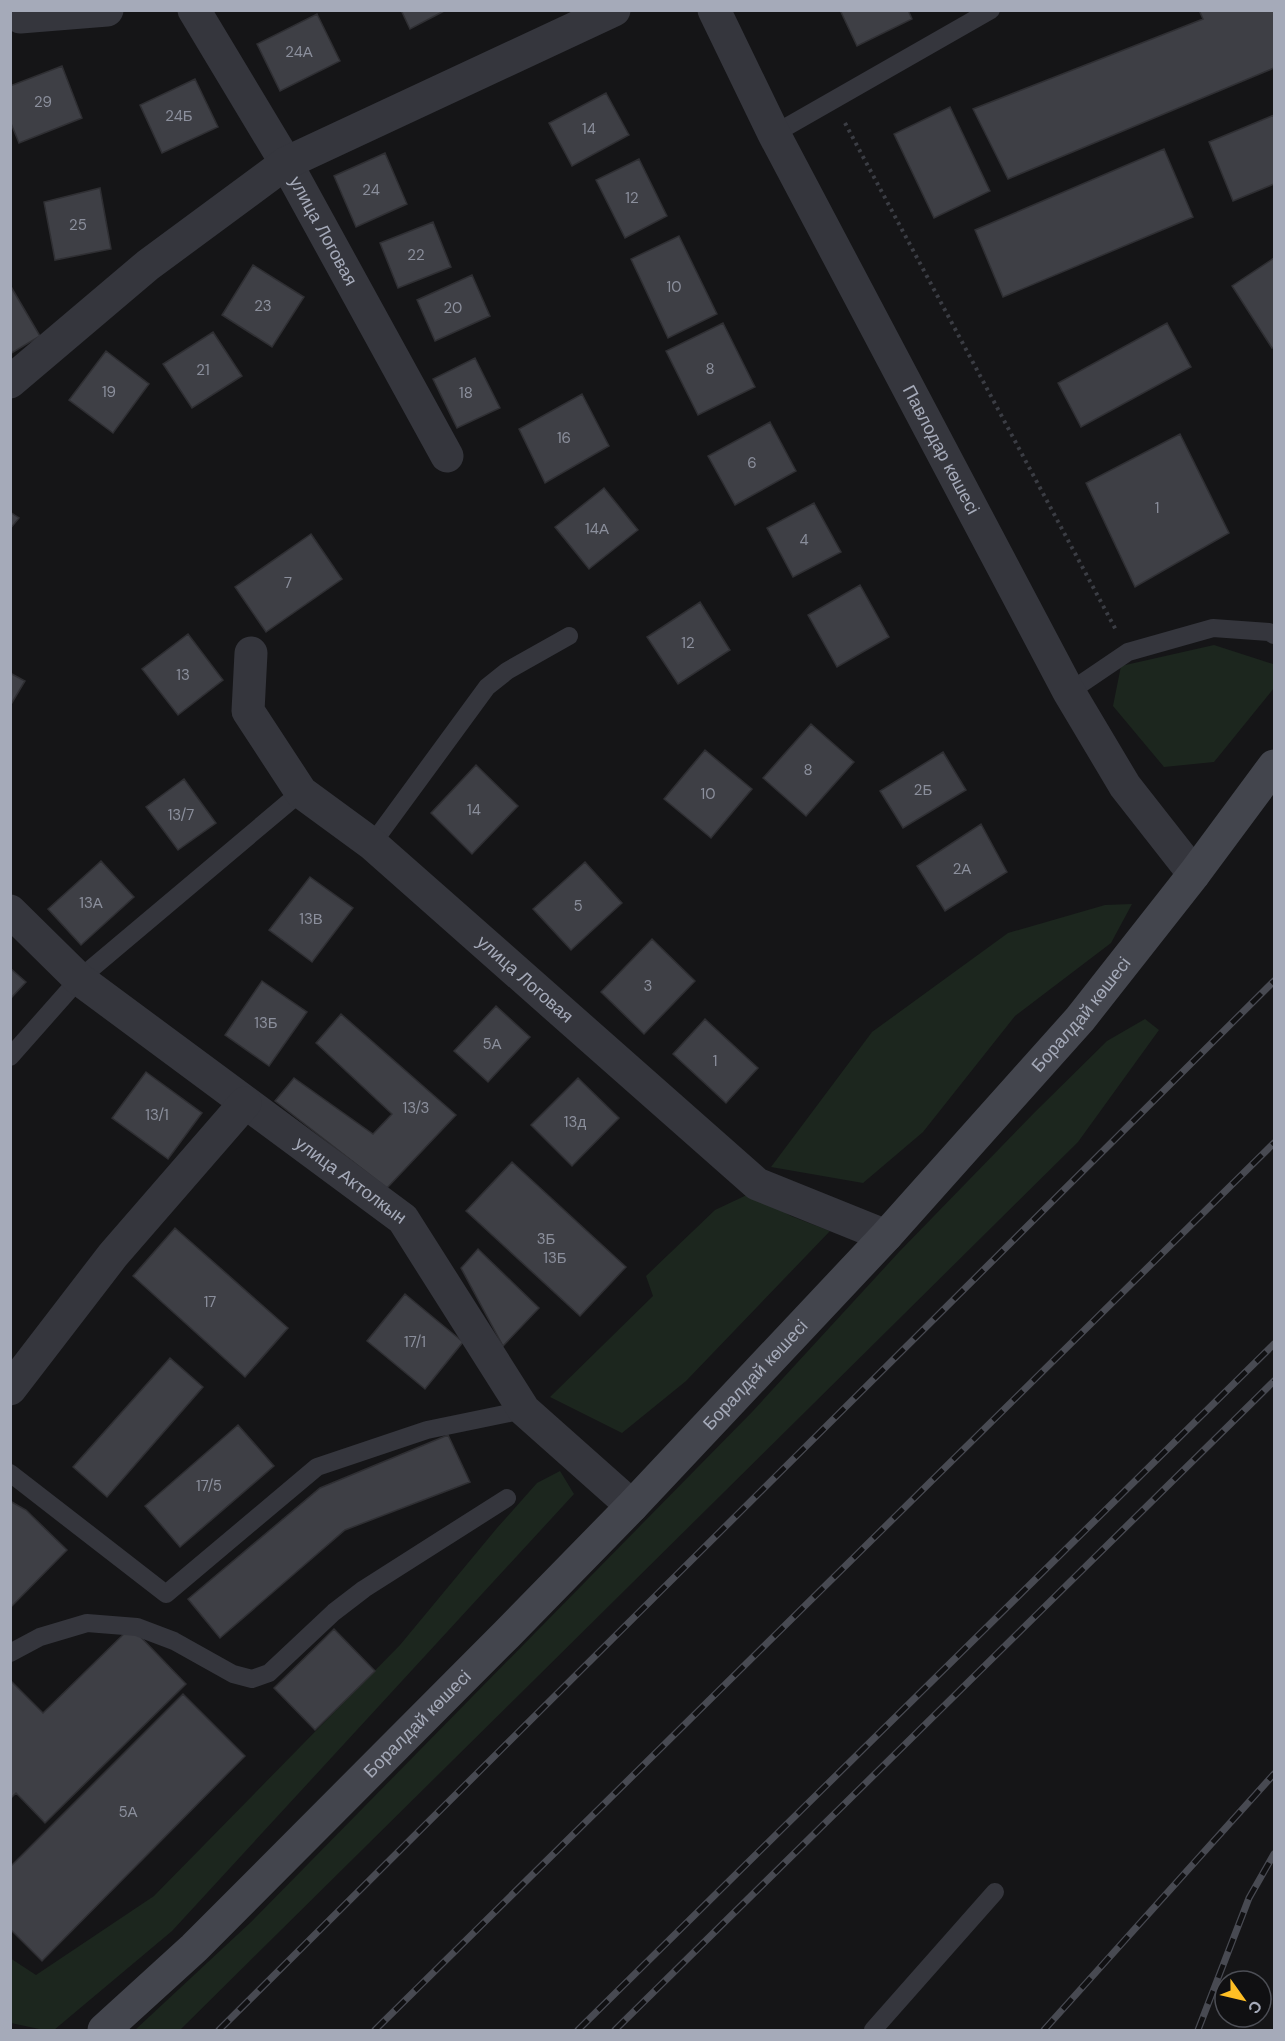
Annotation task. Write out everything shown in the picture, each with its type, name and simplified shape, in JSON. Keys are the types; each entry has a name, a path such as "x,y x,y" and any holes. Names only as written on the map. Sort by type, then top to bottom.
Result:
{"main road":[{"name":"Боралдай көшесі","path":"194,1947 632,1506 886,1236 1080,1019 1275,766"},
{"path":"90,2031 194,1947"},
{"path":"104,2031 194,1947"}],"street":[{"path":"20,17 107,10"},
{"name":"улица Логовая","path":"194,10 286,163 447,456"},
{"path":"10,382 148,265 286,163 614,10"},
{"name":"Павлодар көшесі","path":"714,10 774,134 1069,692 1125,786 1194,874"},
{"name":"улица Логовая","path":"251,653 248,711 301,792 372,844 757,1184 886,1236"},
{"name":"улица Актолкын","path":"10,911 79,979 403,1219 524,1410 632,1506"},
{"path":"10,1389 113,1256 245,1103"}],"lane":[{"path":"774,134 991,10"},
{"path":"1069,692 1128,652 1213,628 1275,634"},
{"path":"372,844 487,687 507,671 569,636"},
{"path":"10,1057 79,979 301,792"},
{"path":"10,1473 166,1594 317,1467 427,1430 524,1410"},
{"path":"10,1653 40,1637 87,1623 137,1627 174,1641 233,1674 252,1679 269,1673 334,1612 364,1589 507,1498"},
{"path":"873,2031 995,1892"}],"path":[{"path":"833,100 1128,652"}],"shaded area":[{"path":"1214,645 1273,664 1274,688 1214,762 1164,767 1113,706 1121,666"},
{"path":"1132,904 1111,943 1015,1016 923,1132 863,1183 771,1167 872,1032 1008,933 1105,905"},
{"path":"1145,1019 1159,1030 1078,1142 180,2030 135,2030 251,1922 752,1412 899,1252 1034,1113 1107,1041"},
{"path":"751,1193 791,1216 830,1231 686,1381 622,1433 550,1397 653,1296 646,1276 715,1210"},
{"path":"560,1471 574,1494 172,1931 54,2030 11,2023 10,1958 36,1975 154,1896 400,1645 537,1483"}],"building":[{"path":"401,10 446,10 410,29"},
{"path":"840,10 908,10 912,19 857,46"},
{"path":"1199,10 1274,10 1274,68 1008,179 973,109 1203,19"},
{"path":"317,14 340,61 280,91 257,44"},
{"path":"62,66 82,118 19,143 10,121 10,86"},
{"path":"195,79 218,127 162,153 140,105"},
{"path":"606,93 629,135 572,166 549,123"},
{"path":"950,107 990,191 934,218 894,134"},
{"path":"1274,115 1274,184 1233,201 1209,142"},
{"path":"1164,149 1193,217 1003,297 975,230"},
{"path":"385,153 407,204 356,227 334,176"},
{"path":"639,159 667,216 625,238 596,180"},
{"path":"100,188 111,249 55,260 44,202"},
{"path":"433,222 451,267 398,288 380,243"},
{"path":"679,236 717,314 668,338 631,259"},
{"path":"1274,258 1274,347 1272,348 1232,286"},
{"path":"253,265 304,297 272,347 222,315"},
{"path":"472,275 490,316 435,341 417,300"},
{"path":"10,285 40,336 10,354"},
{"path":"723,323 755,387 698,415 666,351"},
{"path":"1167,323 1191,367 1081,427 1058,383"},
{"path":"213,332 242,376 192,408 163,364"},
{"path":"106,351 149,384 113,433 69,400"},
{"path":"475,358 500,408 457,428 433,379"},
{"path":"582,394 609,446 545,483 519,429"},
{"path":"770,422 796,471 735,505 708,456"},
{"path":"1180,434 1229,533 1135,587 1086,483"},
{"path":"604,488 638,530 589,569 555,527"},
{"path":"814,503 841,552 793,577 767,528"},
{"path":"10,512 19,518 10,529"},
{"path":"311,534 342,579 266,632 235,587"},
{"path":"860,585 889,637 837,667 808,615"},
{"path":"700,602 730,650 678,684 647,637"},
{"path":"188,634 223,680 178,715 142,669"},
{"path":"10,673 25,681 10,706"},
{"path":"811,724 854,762 806,816 763,778"},
{"path":"705,750 752,789 711,838 664,799"},
{"path":"943,752 966,790 903,828 880,791"},
{"path":"476,765 518,806 472,854 431,813"},
{"path":"184,779 216,823 178,850 146,807"},
{"path":"981,824 1007,872 945,911 917,866"},
{"path":"101,861 134,897 81,945 48,909"},
{"path":"585,862 622,903 571,950 533,909"},
{"path":"310,877 353,908 312,962 269,930"},
{"path":"652,939 695,981 644,1034 601,992"},
{"path":"10,968 26,982 10,999"},
{"path":"262,981 307,1012 269,1066 225,1035"},
{"path":"496,1006 530,1037 488,1082 454,1051"},
{"path":"341,1014 456,1115 387,1188 275,1101 294,1078 373,1134 392,1114 316,1043"},
{"path":"705,1019 758,1068 726,1103 673,1054"},
{"path":"146,1072 202,1113 168,1159 112,1118"},
{"path":"578,1078 619,1118 572,1166 531,1125"},
{"path":"512,1162 626,1267 580,1316 466,1211"},
{"path":"175,1228 288,1328 245,1377 133,1276"},
{"path":"478,1249 539,1308 503,1346 461,1268"},
{"path":"405,1294 463,1342 425,1389 367,1341"},
{"path":"170,1358 203,1387 107,1497 73,1467"},
{"path":"238,1425 274,1466 180,1547 145,1506"},
{"path":"448,1435 470,1482 345,1530 220,1638 188,1599 320,1488"},
{"path":"10,1501 26,1510 67,1550 10,1608"},
{"path":"131,1627 186,1684 45,1823 16,1793 10,1799 10,1680 43,1713"},
{"path":"334,1629 375,1671 315,1730 274,1688"},
{"path":"183,1694 245,1756 42,1961 10,1929 10,1867"}],"railway":[{"path":"219,2030 1274,981"},
{"path":"375,2030 1274,1143"},
{"path":"578,2030 1274,1344"},
{"path":"615,2030 1274,1381"},
{"path":"1044,2030 1274,1774"},
{"path":"1198,2030 1249,1898 1274,1854"}]}
